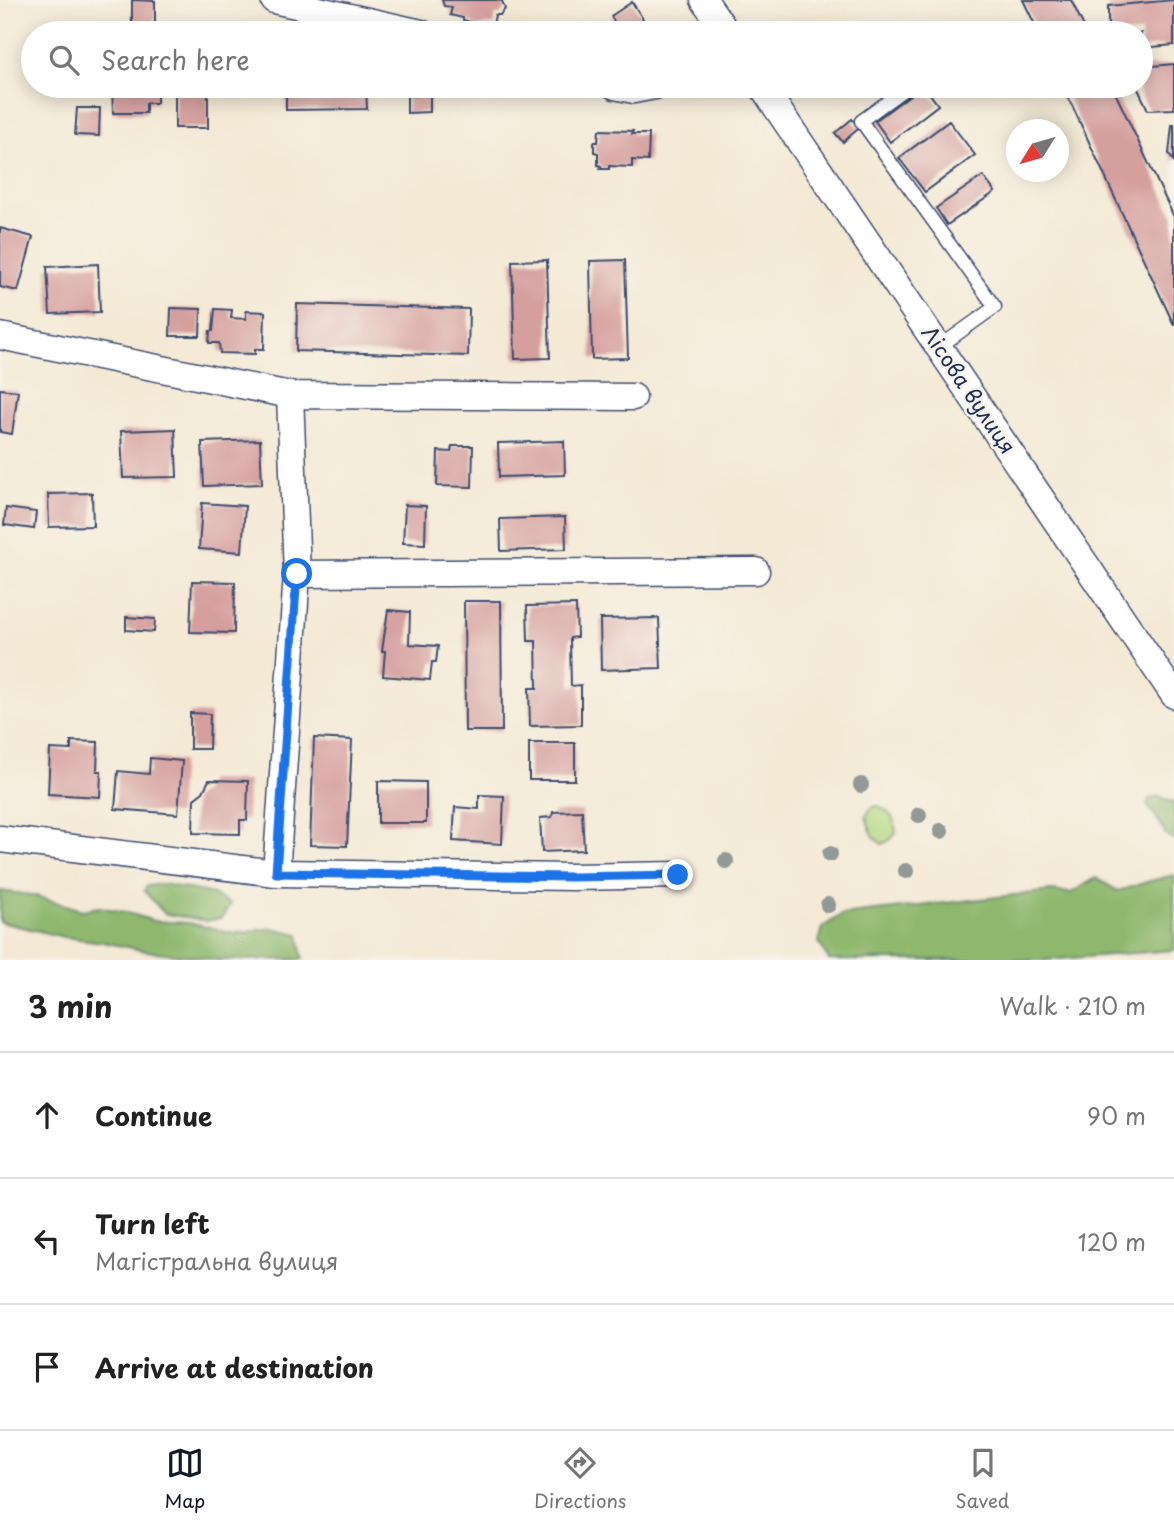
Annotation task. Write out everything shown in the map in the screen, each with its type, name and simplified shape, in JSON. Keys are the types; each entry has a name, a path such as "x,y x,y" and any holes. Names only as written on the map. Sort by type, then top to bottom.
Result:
{"street":[{"path":"274,0 368,21"},
{"path":"704,0 719,21"},
{"name":"Лісова вулиця","path":"770,98 1174,695"},
{"path":"0,336 290,395 634,397"},
{"path":"276,873 297,574 290,395"},
{"path":"297,574 756,572"},
{"path":"0,839 276,873 573,877 678,875"}],"lane":[{"path":"893,98 861,121 995,307 939,347"}],"green space":[{"path":"1159,796 1174,803 1174,840 1166,835 1147,805 1149,799"},
{"path":"879,806 892,817 896,833 882,844 871,832 866,816 872,807"},
{"path":"1174,875 1174,950 1044,960 829,960 819,942 823,927 841,915 1051,891 1071,893 1096,878 1118,891"},
{"path":"163,884 209,893 230,904 222,918 208,921 165,914 144,891 147,886"},
{"path":"0,891 32,895 82,910 100,907 154,921 189,923 234,933 272,928 299,934 303,959 218,960 64,937 0,922"}],"building":[{"path":"132,0 155,1 155,21 132,21"},
{"path":"442,0 496,0 502,1 505,9 500,15 495,15 494,21 467,21 450,15 452,7 444,6"},
{"path":"1023,0 1071,0 1081,21 1033,21"},
{"path":"1174,0 1174,45 1153,47 1153,21 1108,21 1108,6"},
{"path":"632,2 644,21 614,21 611,16"},
{"path":"1174,64 1174,109 1148,110 1142,98 1153,98 1153,66"},
{"path":"112,98 157,98 157,103 146,103 146,113 113,113"},
{"path":"175,98 208,98 208,128 175,128"},
{"path":"286,98 367,98 367,109 286,110"},
{"path":"407,98 430,98 430,112 407,113"},
{"path":"906,98 933,98 938,105 890,142 875,121"},
{"path":"1069,98 1118,98 1174,217 1174,325"},
{"path":"77,108 100,108 99,136 75,135"},
{"path":"852,119 859,128 843,142 835,133"},
{"path":"949,121 975,155 925,192 899,158"},
{"path":"1174,125 1174,162 1169,154"},
{"path":"599,130 649,134 648,161 632,160 632,167 609,166 609,169 600,169 598,153 594,152 594,142 598,142"},
{"path":"983,176 995,192 947,225 936,208"},
{"path":"0,228 33,237 18,291 0,287"},
{"path":"547,260 550,358 515,359 512,261"},
{"path":"625,260 628,358 592,359 590,261"},
{"path":"98,264 100,312 50,314 47,267"},
{"path":"297,304 469,309 468,356 296,351"},
{"path":"171,308 201,309 200,336 170,336"},
{"path":"215,309 232,310 231,318 246,319 246,311 265,312 264,349 255,349 255,354 220,353 219,343 209,343"},
{"path":"0,389 18,391 12,434 0,432"},
{"path":"175,429 177,477 123,478 121,431"},
{"path":"260,440 262,484 204,486 202,442"},
{"path":"564,441 565,475 499,477 498,443"},
{"path":"452,446 473,446 472,487 437,486 438,451 451,452"},
{"path":"92,493 93,526 49,527 48,494"},
{"path":"202,503 245,506 242,552 199,549"},
{"path":"405,505 426,506 425,544 403,543"},
{"path":"6,508 36,512 34,529 4,525"},
{"path":"565,517 566,549 501,551 500,519"},
{"path":"192,581 235,582 234,633 190,632"},
{"path":"464,601 501,601 502,731 465,731"},
{"path":"576,605 577,637 570,638 571,686 581,685 581,725 530,726 529,688 537,688 536,641 528,641 527,606"},
{"path":"388,610 410,612 409,644 438,646 436,662 432,662 430,680 383,676 385,651 382,651"},
{"path":"126,617 155,619 154,632 126,630"},
{"path":"659,618 661,668 601,670 600,619"},
{"path":"190,713 210,714 209,749 190,749"},
{"path":"314,738 352,740 347,846 310,845"},
{"path":"71,741 98,742 100,797 48,794 50,749 71,750"},
{"path":"529,743 575,743 575,780 529,780"},
{"path":"150,758 182,761 178,814 115,809 118,771 149,774"},
{"path":"209,780 248,781 247,820 240,820 240,834 193,833 194,799 203,792"},
{"path":"378,781 426,782 426,823 378,823"},
{"path":"479,795 504,796 502,844 453,841 455,807 479,809"},
{"path":"582,811 584,850 542,852 540,818 552,817 553,812"}],"route":[{"path":"297,574 276,873 573,877 678,875"}]}
